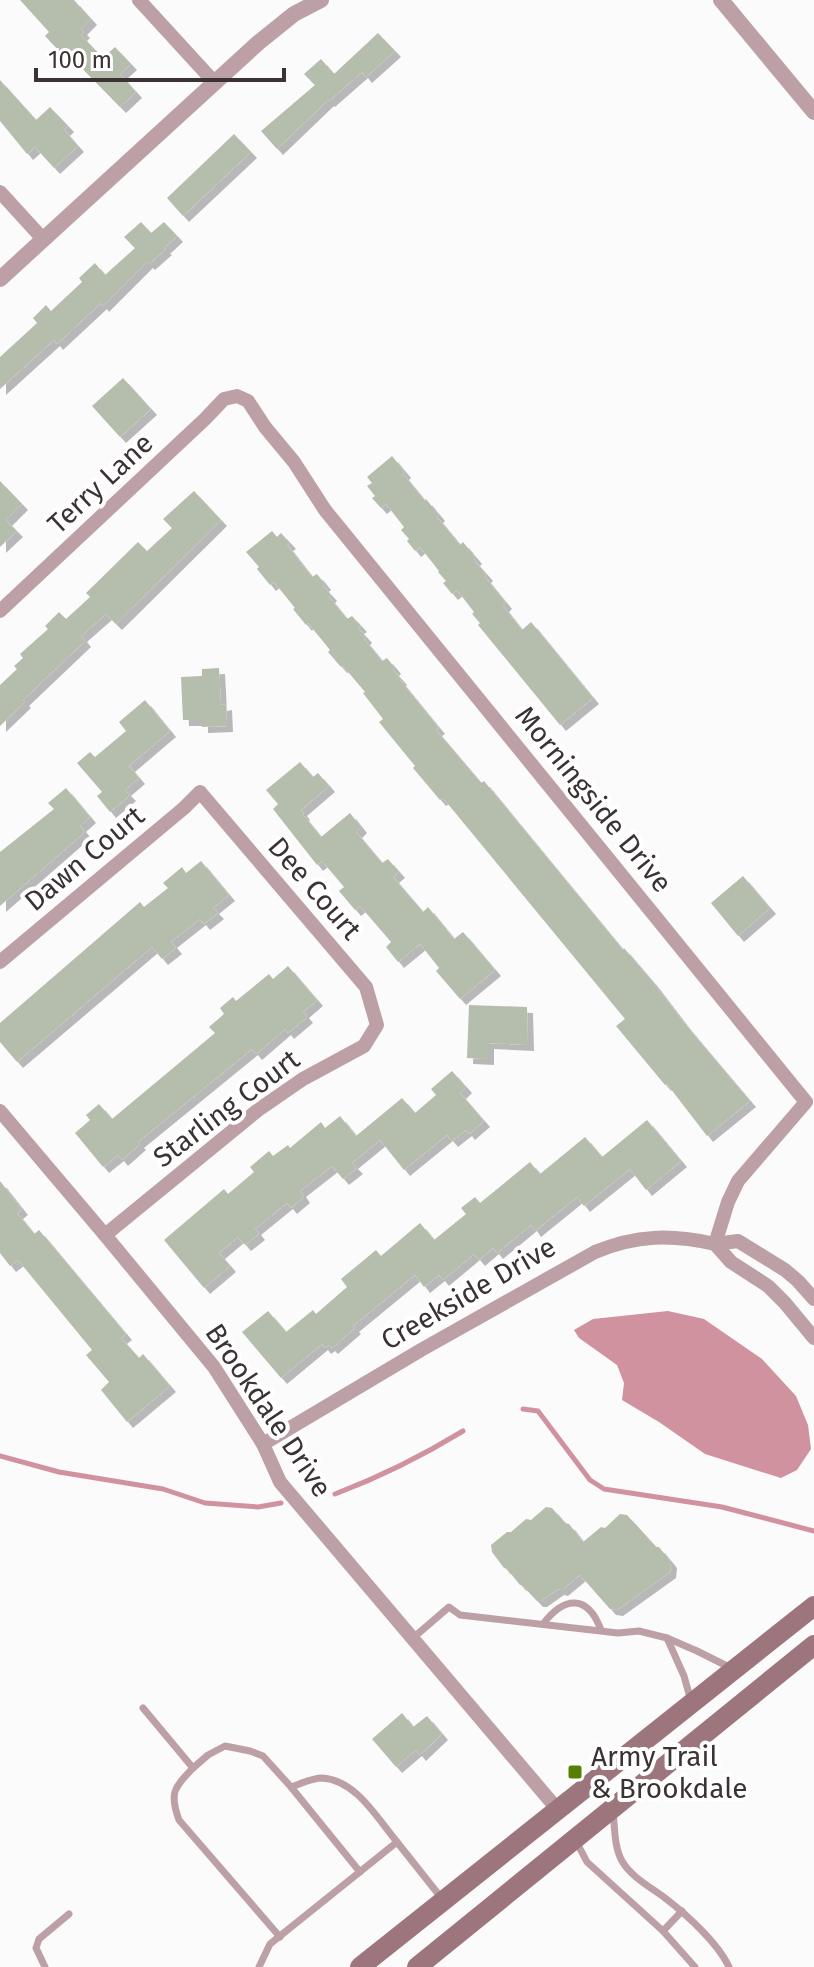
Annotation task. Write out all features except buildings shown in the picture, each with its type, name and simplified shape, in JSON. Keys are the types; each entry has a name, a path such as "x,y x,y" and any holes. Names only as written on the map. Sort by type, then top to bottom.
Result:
{"main road":[{"path":"360,1967 814,1606"},
{"path":"417,1967 814,1645"},
{"path":"575,1839 572,1821 577,1796"}],"street":[{"path":"139,0 215,83"},
{"path":"0,279 278,26 321,0"},
{"path":"721,0 814,112"},
{"path":"0,192 43,239"},
{"name":"Terry Lane","path":"0,611 216,406 224,399 237,396"},
{"name":"Morningside Drive","path":"237,396 248,401 325,510 806,1102 738,1181 715,1244"},
{"name":"Dawn Court","path":"0,962 200,792"},
{"name":"Dee Court","path":"200,792 366,987 377,1025"},
{"name":"Starling Court","path":"105,1235 258,1110 303,1079 364,1046 377,1025"},
{"name":"Brookdale Drive","path":"0,1111 214,1367 263,1444 280,1482 558,1810"},
{"name":"Creekside Drive","path":"263,1444 434,1342 616,1243 651,1237 689,1238 715,1244 738,1241 798,1281 814,1299"},
{"path":"715,1244 731,1262 768,1286 814,1338"}],"lane":[{"path":"543,1624 552,1612 565,1604 576,1603 588,1607 596,1616 601,1630"},
{"path":"413,1639 449,1607 460,1615 618,1633 639,1631 667,1638 735,1670"},
{"path":"667,1638 684,1676 692,1704"},
{"path":"143,1708 193,1768"},
{"path":"280,1937 179,1820 173,1803 175,1787 208,1755 225,1746 263,1756 360,1872"},
{"path":"291,1787 320,1778 341,1783 356,1792 443,1901"},
{"path":"613,1808 616,1839 623,1862 682,1911 724,1957 729,1967"},
{"path":"575,1839 587,1862 663,1931 695,1967"},
{"path":"259,1967 270,1944 397,1842"},
{"path":"663,1931 682,1911"},
{"path":"45,1967 36,1948 39,1939 69,1914"}],"shaded area":[{"path":"668,1311 704,1319 762,1359 796,1396 808,1425 811,1449 797,1470 781,1478 705,1454 622,1400 624,1383 617,1365 579,1338 574,1330 593,1319"}],"waterway":[{"path":"523,1409 538,1411 590,1480 604,1489 722,1507 814,1531"},
{"path":"335,1494 400,1466 463,1431"},
{"path":"0,1456 59,1472 163,1489 205,1503 258,1507 281,1503"}],"place":[{"name":"Army Trail & Brookdale","path":"575,1772"}]}
